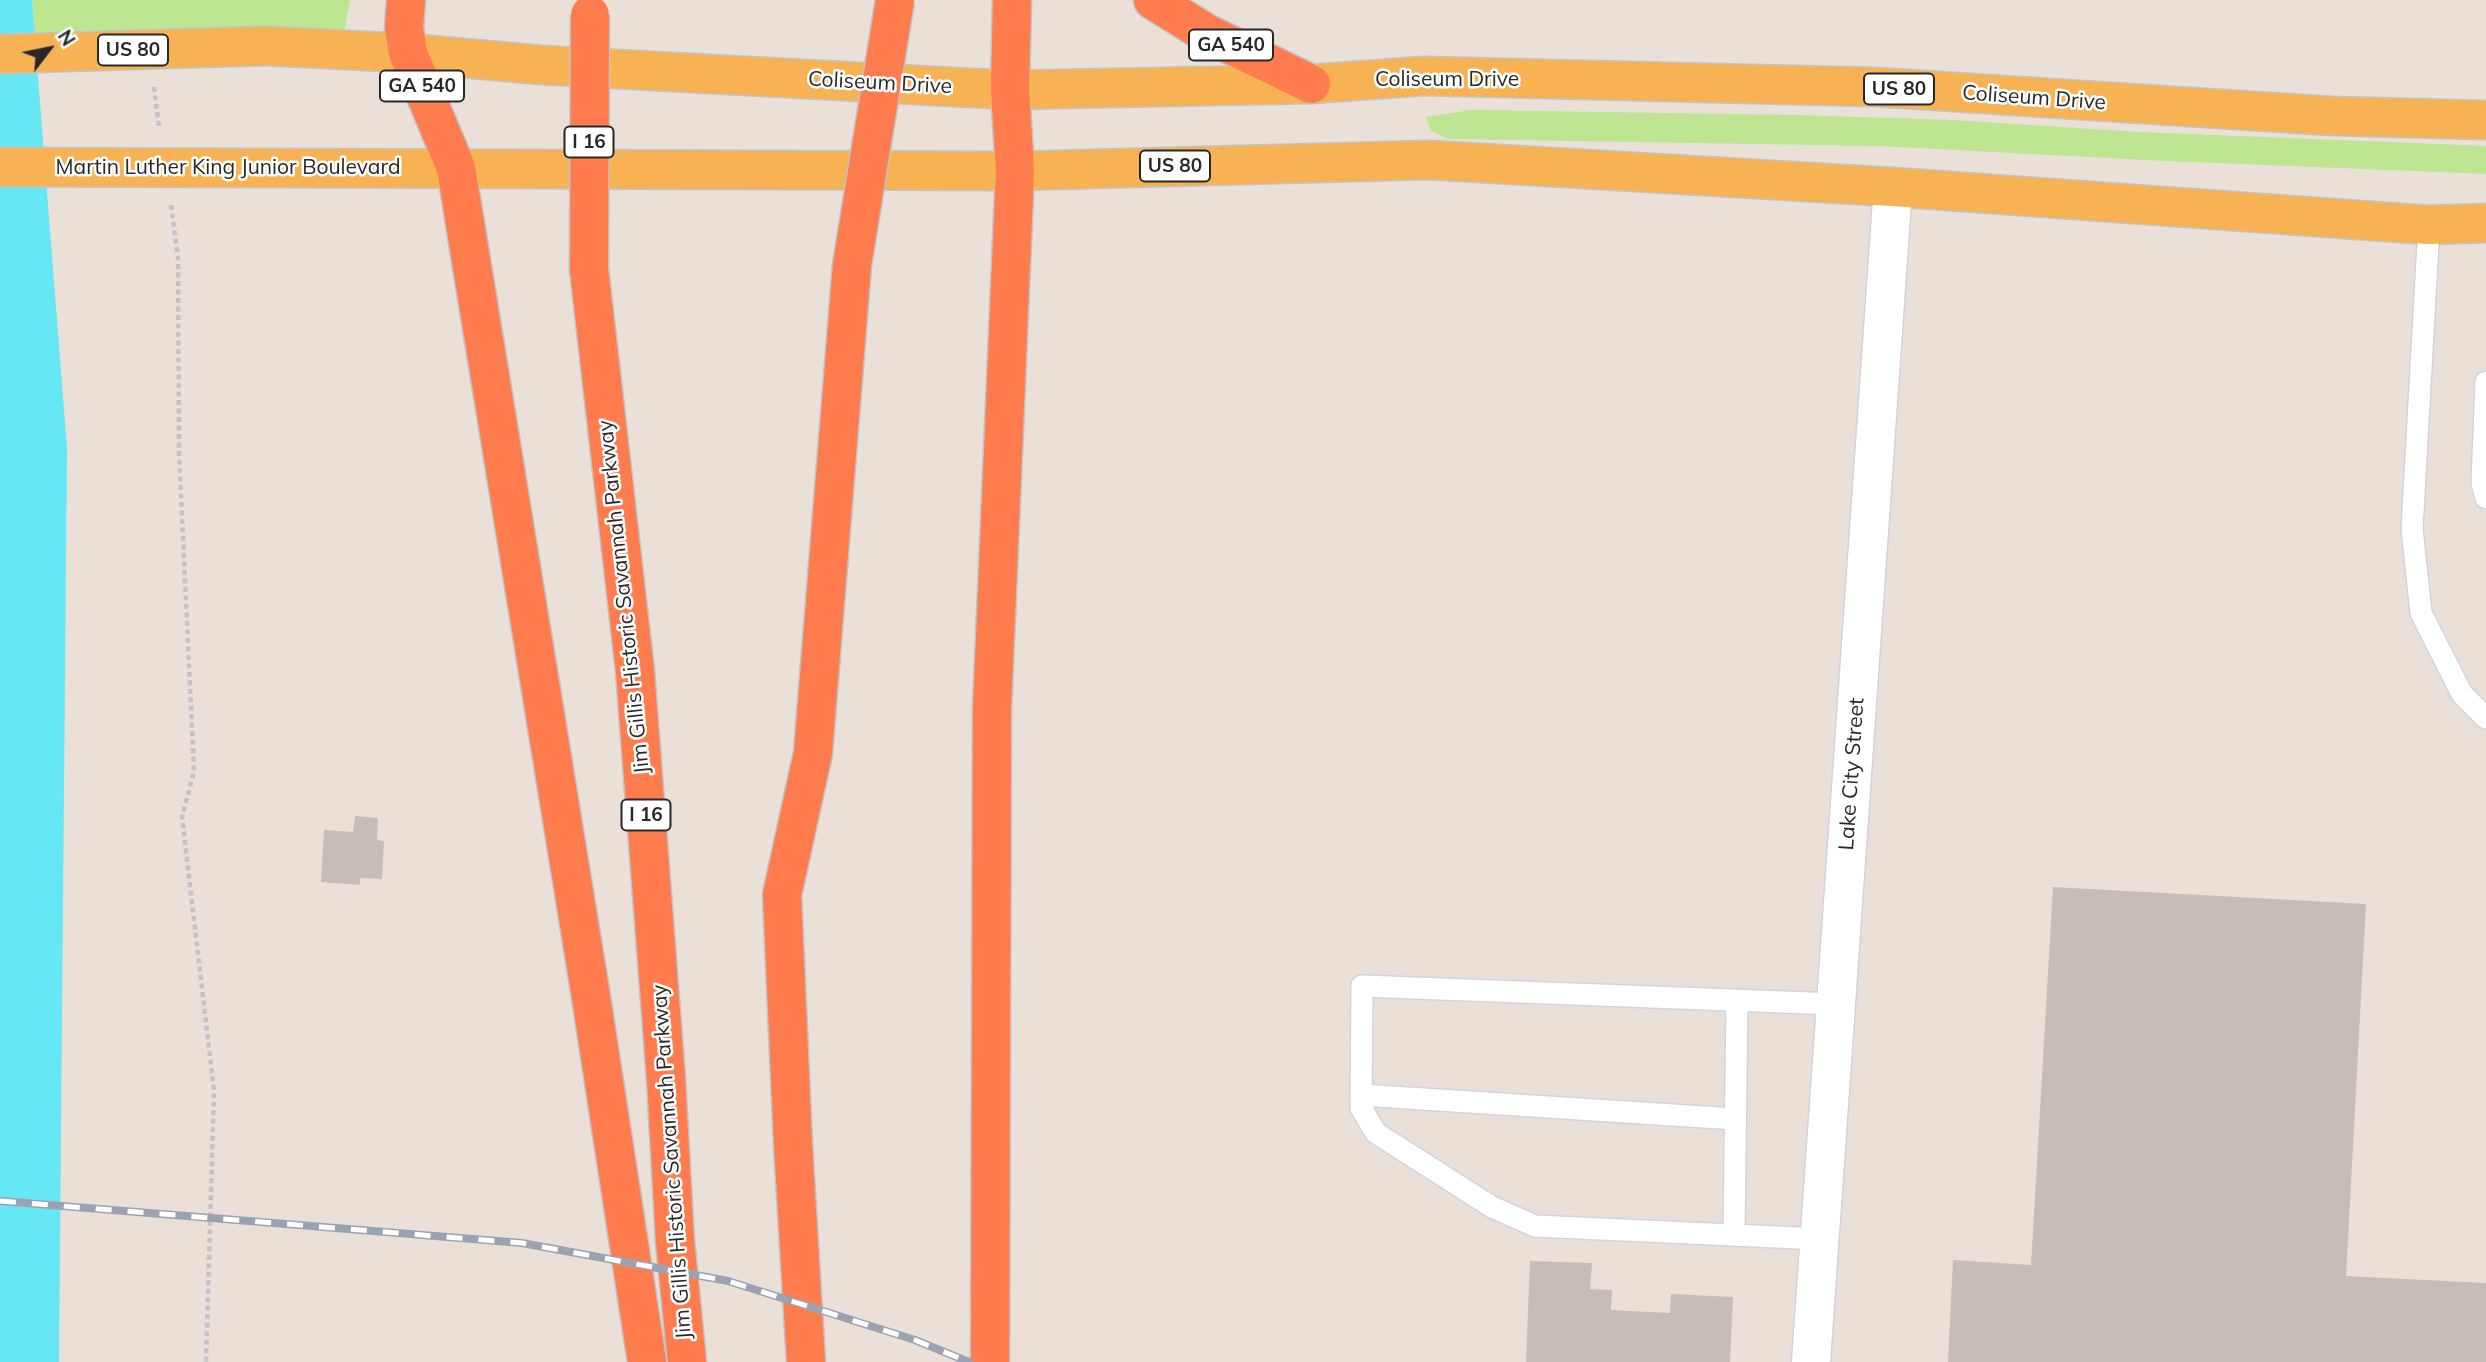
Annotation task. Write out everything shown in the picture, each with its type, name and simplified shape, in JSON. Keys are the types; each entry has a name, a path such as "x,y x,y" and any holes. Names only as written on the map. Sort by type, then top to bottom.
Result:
{"highway":[{"name":"GA 540","path":"406,0 404,28 408,53 456,169"},
{"path":"806,1362 792,1131 782,895 813,753 852,265 895,0"},
{"path":"990,1362 992,708 1015,171 1010,90 1012,0"},
{"name":"GA 540","path":"1153,0 1206,33 1311,84"},
{"name":"Jim Gillis Historic Savannah Parkway","path":"590,8 589,269 635,671 666,1079 675,1241 687,1362"},
{"path":"456,169 591,997 647,1362"}],"main road":[{"name":"US 80","path":"0,54 265,46 408,53"},
{"name":"Coliseum Drive","path":"408,53 541,65 1010,90 1311,84 1424,76 1875,88 2333,116 2486,120"},
{"name":"US 80","path":"456,169 1015,171 1429,160 1893,187 2429,225 2486,223"},
{"name":"Martin Luther King Junior Boulevard","path":"0,167 456,169"}],"street":[{"name":"Lake City Street","path":"1811,1362 1893,187"}],"lane":[{"path":"2429,225 2412,529 2421,613 2462,694 2486,718"},
{"path":"2486,382 2482,483 2486,498"},
{"path":"1820,1239 1535,1226 1492,1208 1376,1133 1361,1108 1362,986 1836,1004"},
{"path":"1734,1235 1737,1000"},
{"path":"1361,1096 1735,1119"}],"path":[{"path":"153,81 161,136"},
{"path":"170,204 178,258 179,452 194,771 181,817 214,1091 206,1362"}],"green space":[{"path":"32,0 350,0 338,63 37,69"},
{"path":"1471,110 1953,120 2139,132 2486,146 2486,174 1879,146 1449,139 1431,131 1426,117"}],"water":[{"path":"0,0 32,0 67,448 59,1362 0,1362"}],"building":[{"path":"355,816 378,818 377,840 384,841 382,879 360,878 360,885 321,882 324,830 353,832"},
{"path":"2053,887 2366,904 2346,1276 2486,1283 2486,1362 1948,1362 1953,1260 2031,1265"},
{"path":"1530,1261 1592,1263 1590,1289 1612,1290 1611,1310 1670,1313 1671,1294 1733,1297 1730,1362 1526,1362"}],"railway":[{"path":"0,1201 522,1243 728,1281 915,1340 969,1362"}]}
